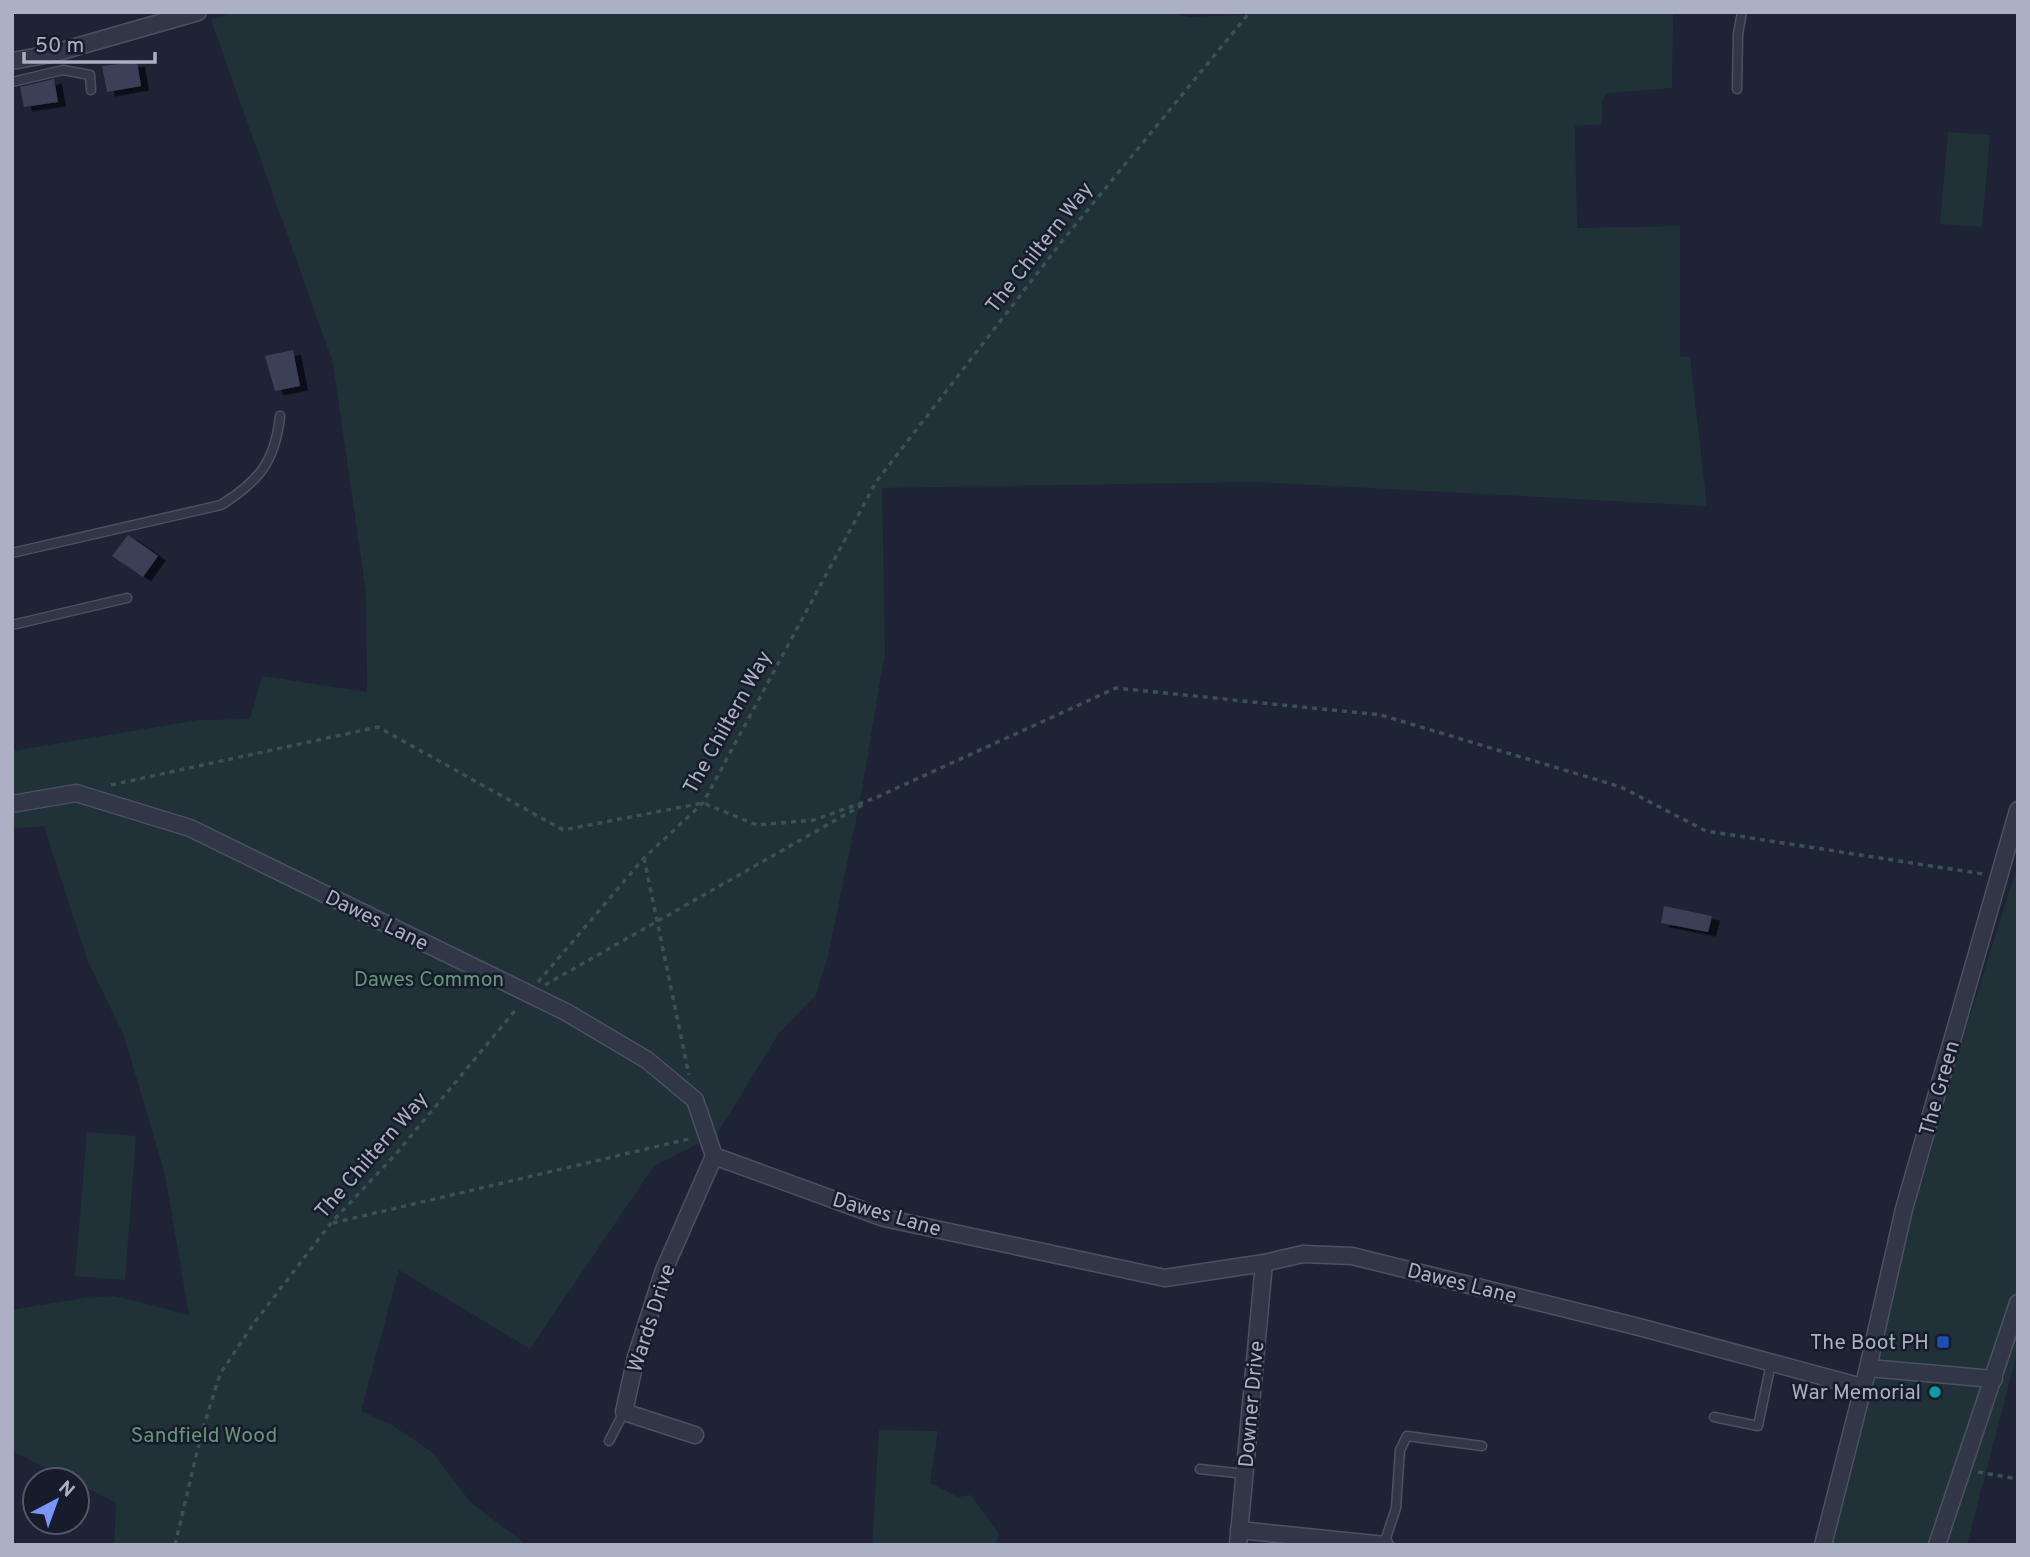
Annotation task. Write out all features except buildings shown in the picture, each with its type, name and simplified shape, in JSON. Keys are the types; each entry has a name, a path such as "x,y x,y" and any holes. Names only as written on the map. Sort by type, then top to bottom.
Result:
{"street":[{"path":"12,61 51,54 198,12"},
{"name":"Dawes Lane","path":"12,804 76,793 191,828 528,994 647,1060 695,1100"},
{"name":"The Green","path":"1823,1545 1868,1368 1904,1209 2018,810"},
{"path":"695,1100 714,1156"},
{"name":"Dawes Lane","path":"714,1156 884,1218 1165,1278 1264,1263 1303,1254 1352,1256 1639,1326 1862,1387"},
{"name":"Wards Drive","path":"624,1412 636,1357 664,1270 714,1156"},
{"name":"Downer Drive","path":"1239,1537 1264,1263"},
{"path":"1937,1545 1994,1379 2013,1337 2018,1303"},
{"path":"1868,1368 1994,1379"},
{"path":"624,1412 695,1435"},
{"path":"1239,1537 1384,1544"}],"lane":[{"path":"1737,89 1738,34 1742,12"},
{"path":"12,82 63,71 90,75 91,90"},
{"path":"12,553 221,505 248,488 263,471 277,439 280,416"},
{"path":"12,625 127,598"},
{"path":"1714,1417 1758,1426 1771,1363"},
{"path":"609,1441 624,1412"},
{"path":"1384,1544 1396,1508 1400,1450 1407,1436 1482,1446"},
{"path":"1200,1469 1245,1474"}],"path":[{"name":"The Chiltern Way","path":"174,1545 201,1435 220,1374 254,1323 331,1223 396,1155 644,858 704,803 876,482 1063,240 1250,12"},
{"path":"76,793 378,726 563,830 704,803 757,825 814,820 875,798 1116,688 1381,715 1620,788 1706,831 1999,876"},
{"path":"528,994 875,798"},
{"path":"644,858 695,1100"},
{"path":"331,1223 707,1135"},
{"path":"1962,1470 2018,1479"}],"green space":[{"path":"233,12 1169,12 1189,17 1305,12 1673,12 1672,88 1606,93 1602,102 1602,124 1575,126 1577,228 1680,226 1680,356 1690,357 1707,506 1256,482 882,488 885,652 861,796 828,956 816,995 779,1033 717,1134 654,1166 530,1349 399,1270 361,1411 392,1425 432,1452 471,1503 522,1541 521,1545 114,1545 116,1503 91,1490 91,1466 42,1466 12,1451 12,1310 115,1296 189,1315 165,1174 124,1036 87,959 44,826 12,829 12,751 198,720 250,719 262,676 367,692 366,592 333,363 211,20"},
{"path":"1948,132 1990,135 1982,227 1940,224"},
{"path":"2018,864 2018,1349 1967,1545 1829,1545 1915,1190"},
{"path":"87,1132 136,1136 125,1280 75,1276"},
{"path":"879,1430 938,1431 930,1483 958,1497 971,1495 999,1534 996,1545 872,1545"}],"place":[{"name":"The Boot PH","path":"1943,1342"},
{"name":"War Memorial","path":"1935,1392"}],"park label":[{"name":"Dawes Common","path":"429,979"},
{"name":"Sandfield Wood","path":"204,1435"}]}
